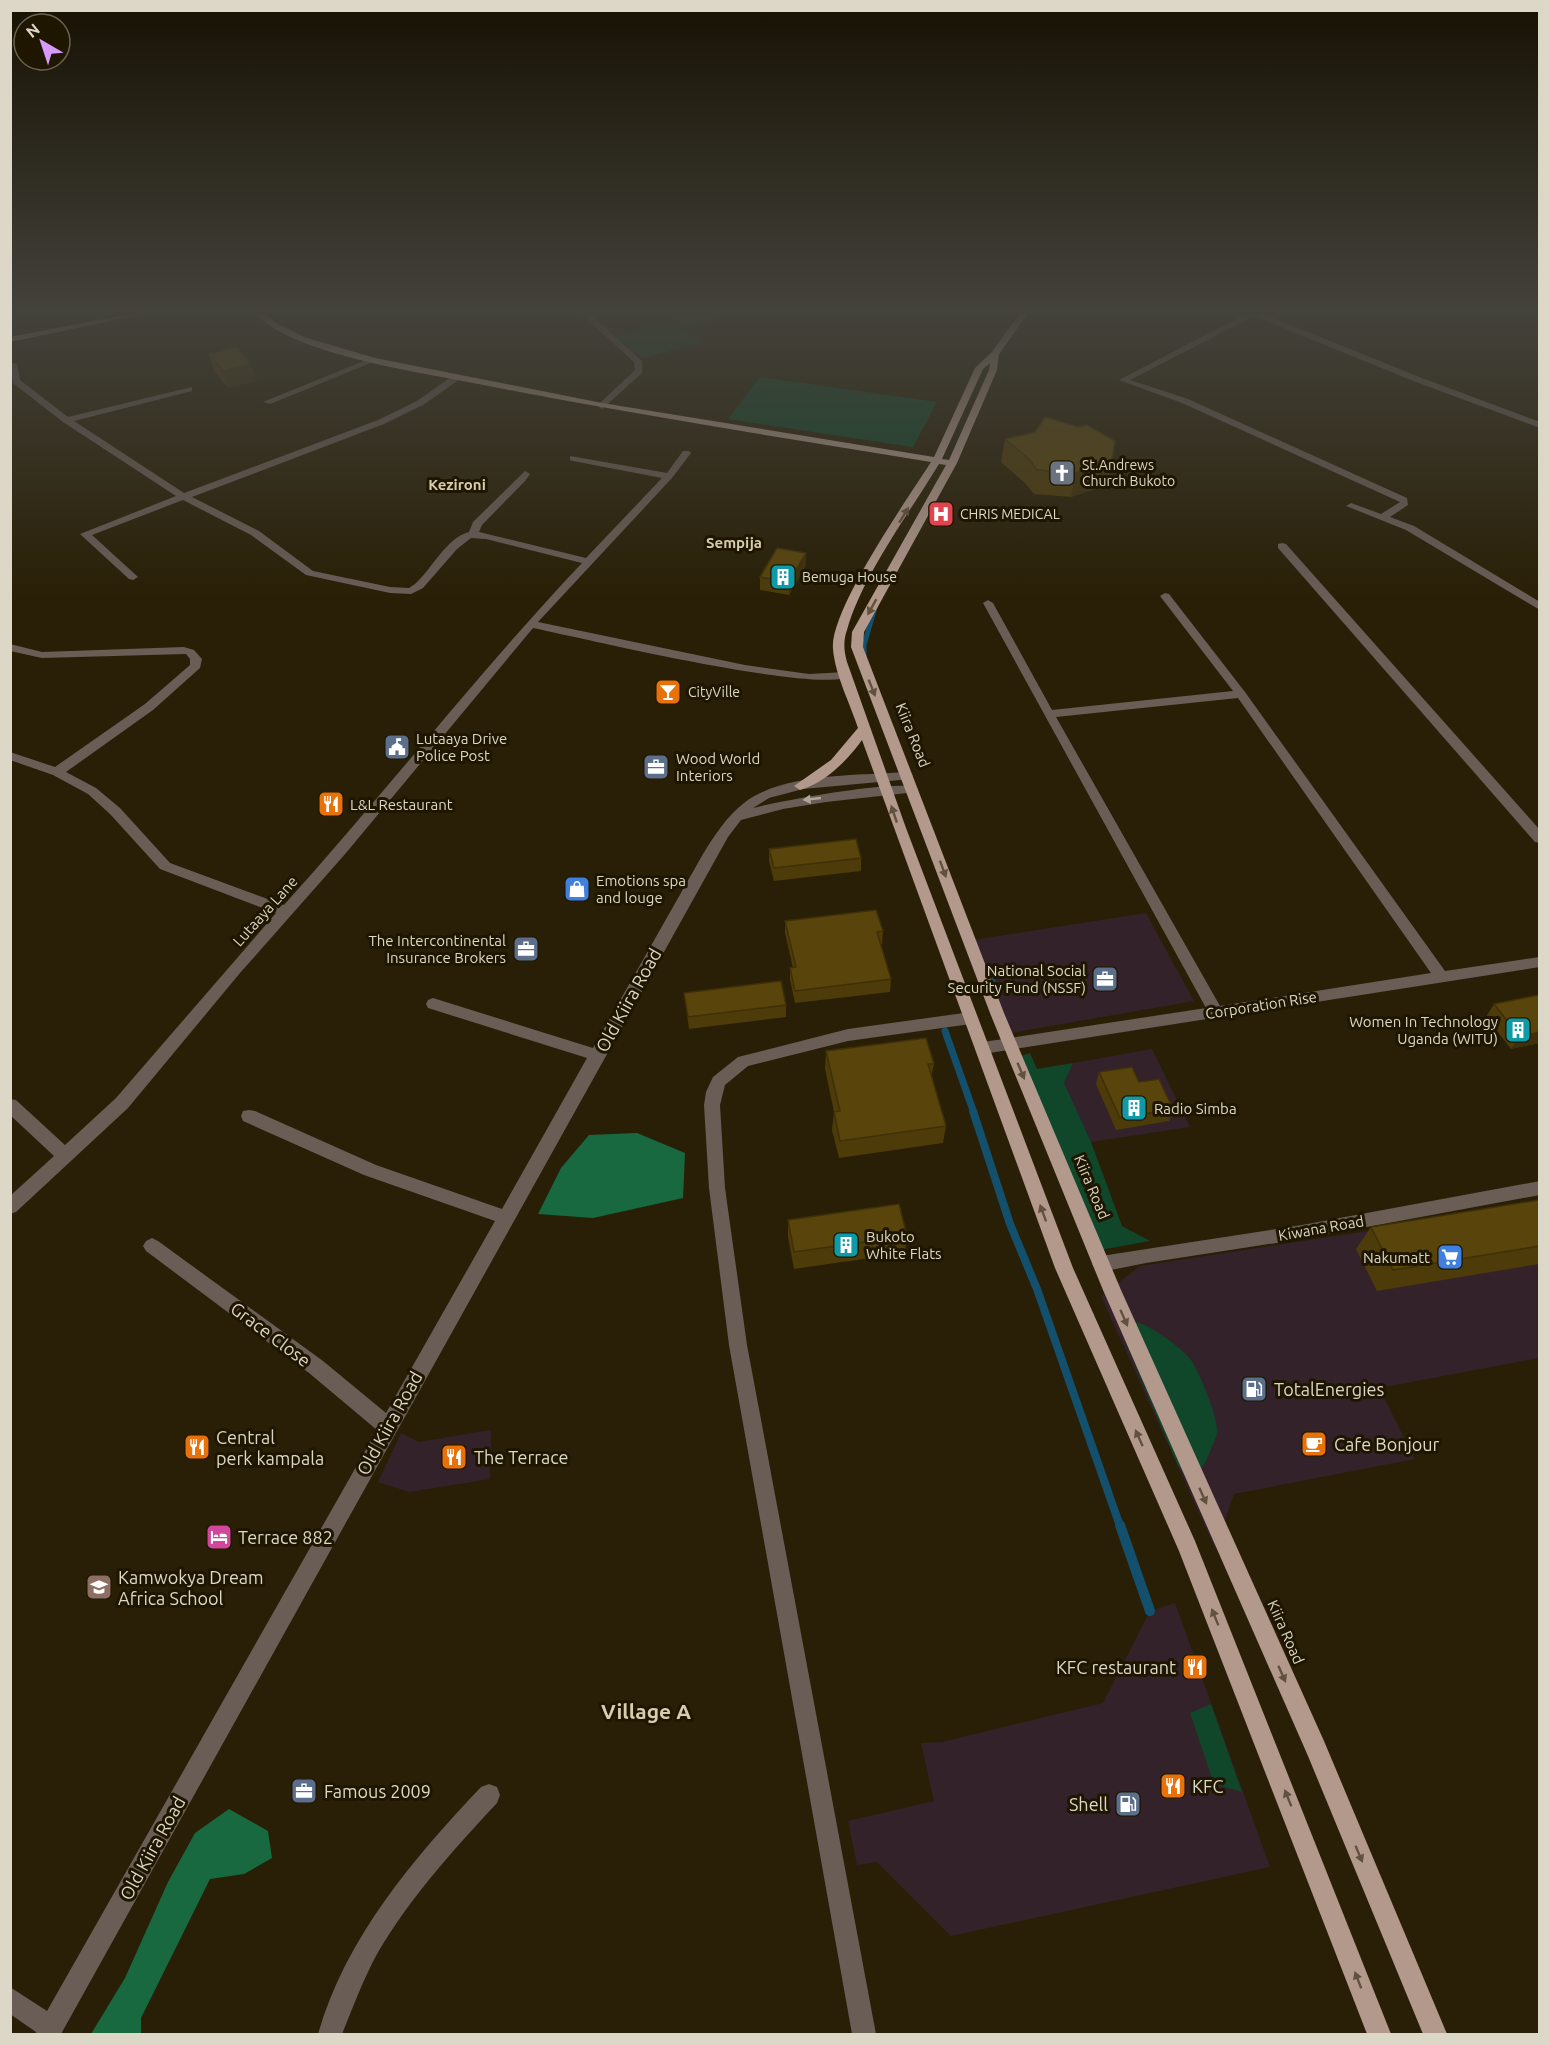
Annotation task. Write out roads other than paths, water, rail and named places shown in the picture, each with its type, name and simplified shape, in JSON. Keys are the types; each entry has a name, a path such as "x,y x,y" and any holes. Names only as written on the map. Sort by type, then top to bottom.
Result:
{"main road":[{"path":"617,408 952,463"},
{"name":"Kiira Road","path":"961,408 937,460 861,583 841,630 838,647 863,730 1064,1268 1188,1548 1379,2034"},
{"name":"Kiira Road","path":"976,408 952,463 858,632 857,647 1009,1043 1101,1264 1316,1749 1436,2034"},
{"path":"800,786 829,770 844,757 863,730"}],"street":[{"path":"49,408 184,497 255,534 315,575 390,590 407,592 415,590 464,538 472,535 486,536 587,561"},
{"path":"66,420 112,408"},
{"path":"133,577 85,534 398,415 410,408"},
{"path":"1201,408 1404,500 1405,503 1383,517"},
{"path":"1495,408 1539,425"},
{"name":"Lutaaya Lane","path":"10,1207 122,1103 530,624 669,476 686,453"},
{"path":"573,458 669,476"},
{"path":"472,535 477,524 525,474"},
{"path":"1352,506 1410,528 1539,607"},
{"path":"1282,546 1539,839"},
{"path":"1165,596 1241,694 1441,977"},
{"path":"988,603 1216,1012"},
{"path":"530,624 745,668 809,677 846,675"},
{"path":"10,647 42,655 184,650 190,652 196,659 196,666 150,707 57,772"},
{"path":"1048,714 1241,694"},
{"path":"10,756 57,772 92,791 114,811 165,866 287,912"},
{"name":"Old Kiira Road","path":"738,817 776,805 910,782"},
{"name":"Old Kiira Road","path":"50,2031 387,1426 710,854 738,817 750,804 761,797 800,786 884,785"},
{"name":"Corporation Rise","path":"983,1048 1539,962"},
{"path":"433,1004 596,1055"},
{"path":"864,2034 738,1346 717,1188 713,1099 719,1081 743,1061 848,1035 971,1018"},
{"path":"10,1105 66,1156"},
{"path":"249,1116 370,1170 506,1218"},
{"name":"Kiwana Road","path":"1101,1264 1146,1255 1302,1232 1539,1188"},
{"name":"Grace Close","path":"152,1246 316,1367 387,1426"},
{"path":"330,2034 350,1984 375,1935 452,1834 489,1795"},
{"path":"10,1999 50,2031"}],"waterway":[{"path":"864,658 864,645 875,607"},
{"path":"986,968 996,990"},
{"path":"945,1031 974,1113"},
{"path":"973,1111 1010,1224 1037,1289 1120,1526"},
{"path":"1120,1525 1150,1611"}],"place":[{"name":"St.Andrews Church Bukoto","path":"1062,473"},
{"name":"CHRIS MEDICAL","path":"941,514"},
{"name":"Bemuga House","path":"783,577"},
{"name":"CityVille","path":"668,692"},
{"name":"Lutaaya Drive Police Post","path":"397,747"},
{"name":"Wood World Interiors","path":"656,767"},
{"name":"L&L Restaurant","path":"331,804"},
{"name":"Emotions spa and louge","path":"577,889"},
{"name":"The Intercontinental Insurance Brokers","path":"526,949"},
{"name":"National Social Security Fund (NSSF)","path":"1105,979"},
{"name":"Women In Technology Uganda (WITU)","path":"1518,1030"},
{"name":"Radio Simba","path":"1134,1108"},
{"name":"Bukoto White Flats","path":"846,1245"},
{"name":"Nakumatt","path":"1450,1257"},
{"name":"TotalEnergies","path":"1254,1389"},
{"name":"Cafe Bonjour","path":"1314,1444"},
{"name":"Central perk kampala","path":"197,1447"},
{"name":"The Terrace","path":"454,1457"},
{"name":"Terrace 882","path":"219,1537"},
{"name":"Kamwokya Dream Africa School","path":"99,1587"},
{"name":"KFC restaurant","path":"1195,1667"},
{"name":"KFC","path":"1173,1786"},
{"name":"Famous 2009","path":"304,1791"},
{"name":"Shell","path":"1128,1804"}],"district":[{"name":"Kezironi","path":"457,484"},
{"name":"Sempija","path":"734,542"},
{"name":"Village A","path":"646,1711"}]}
